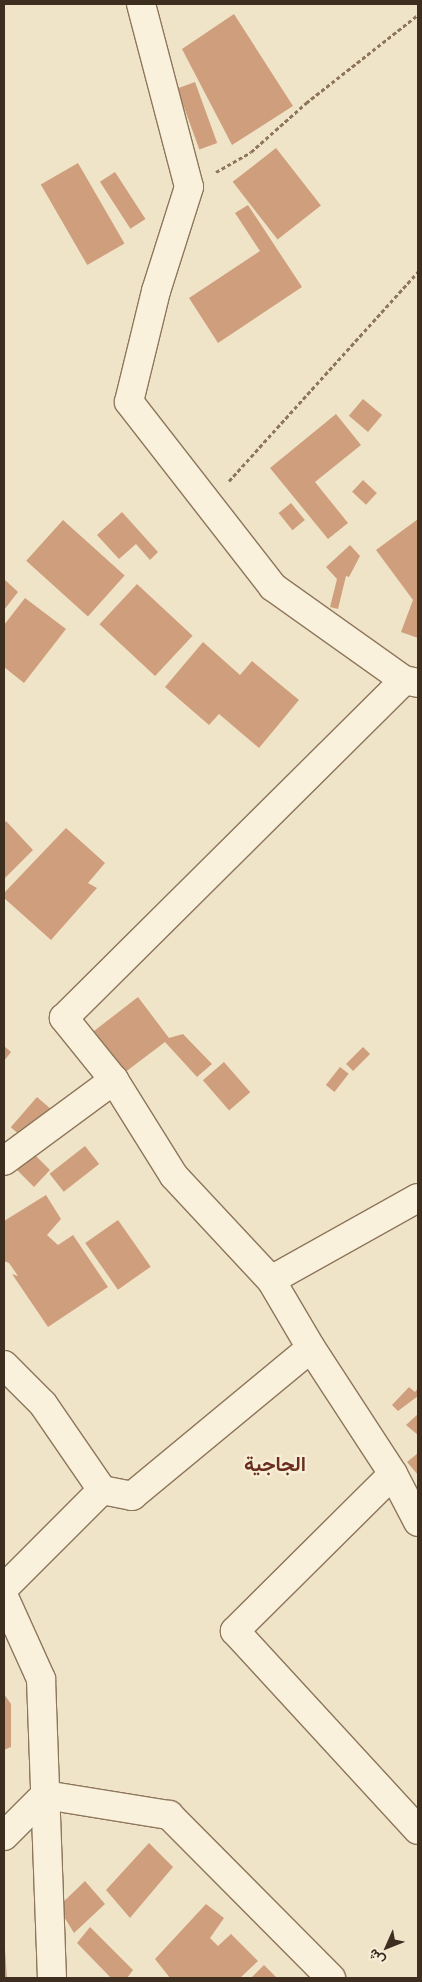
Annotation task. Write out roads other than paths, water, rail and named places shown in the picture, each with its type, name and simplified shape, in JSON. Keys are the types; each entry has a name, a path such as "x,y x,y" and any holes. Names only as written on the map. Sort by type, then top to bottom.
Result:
{"street":[{"path":"141,4 189,187 156,291 129,402 273,587 411,682 64,1018 114,1080 174,1176 270,1280 310,1348 393,1474 418,1522"},
{"path":"4,1161 114,1080"},
{"path":"270,1280 418,1198"},
{"path":"4,1365 43,1404 102,1490 132,1496 310,1348"},
{"path":"393,1474 236,1631 418,1830"},
{"path":"4,1588 102,1490"},
{"path":"4,1597 40,1680 52,1978"},
{"path":"4,1836 45,1795"},
{"path":"45,1795 169,1815 331,1978"}],"district":[{"name":"الجاجية","path":"275,1464"}]}
